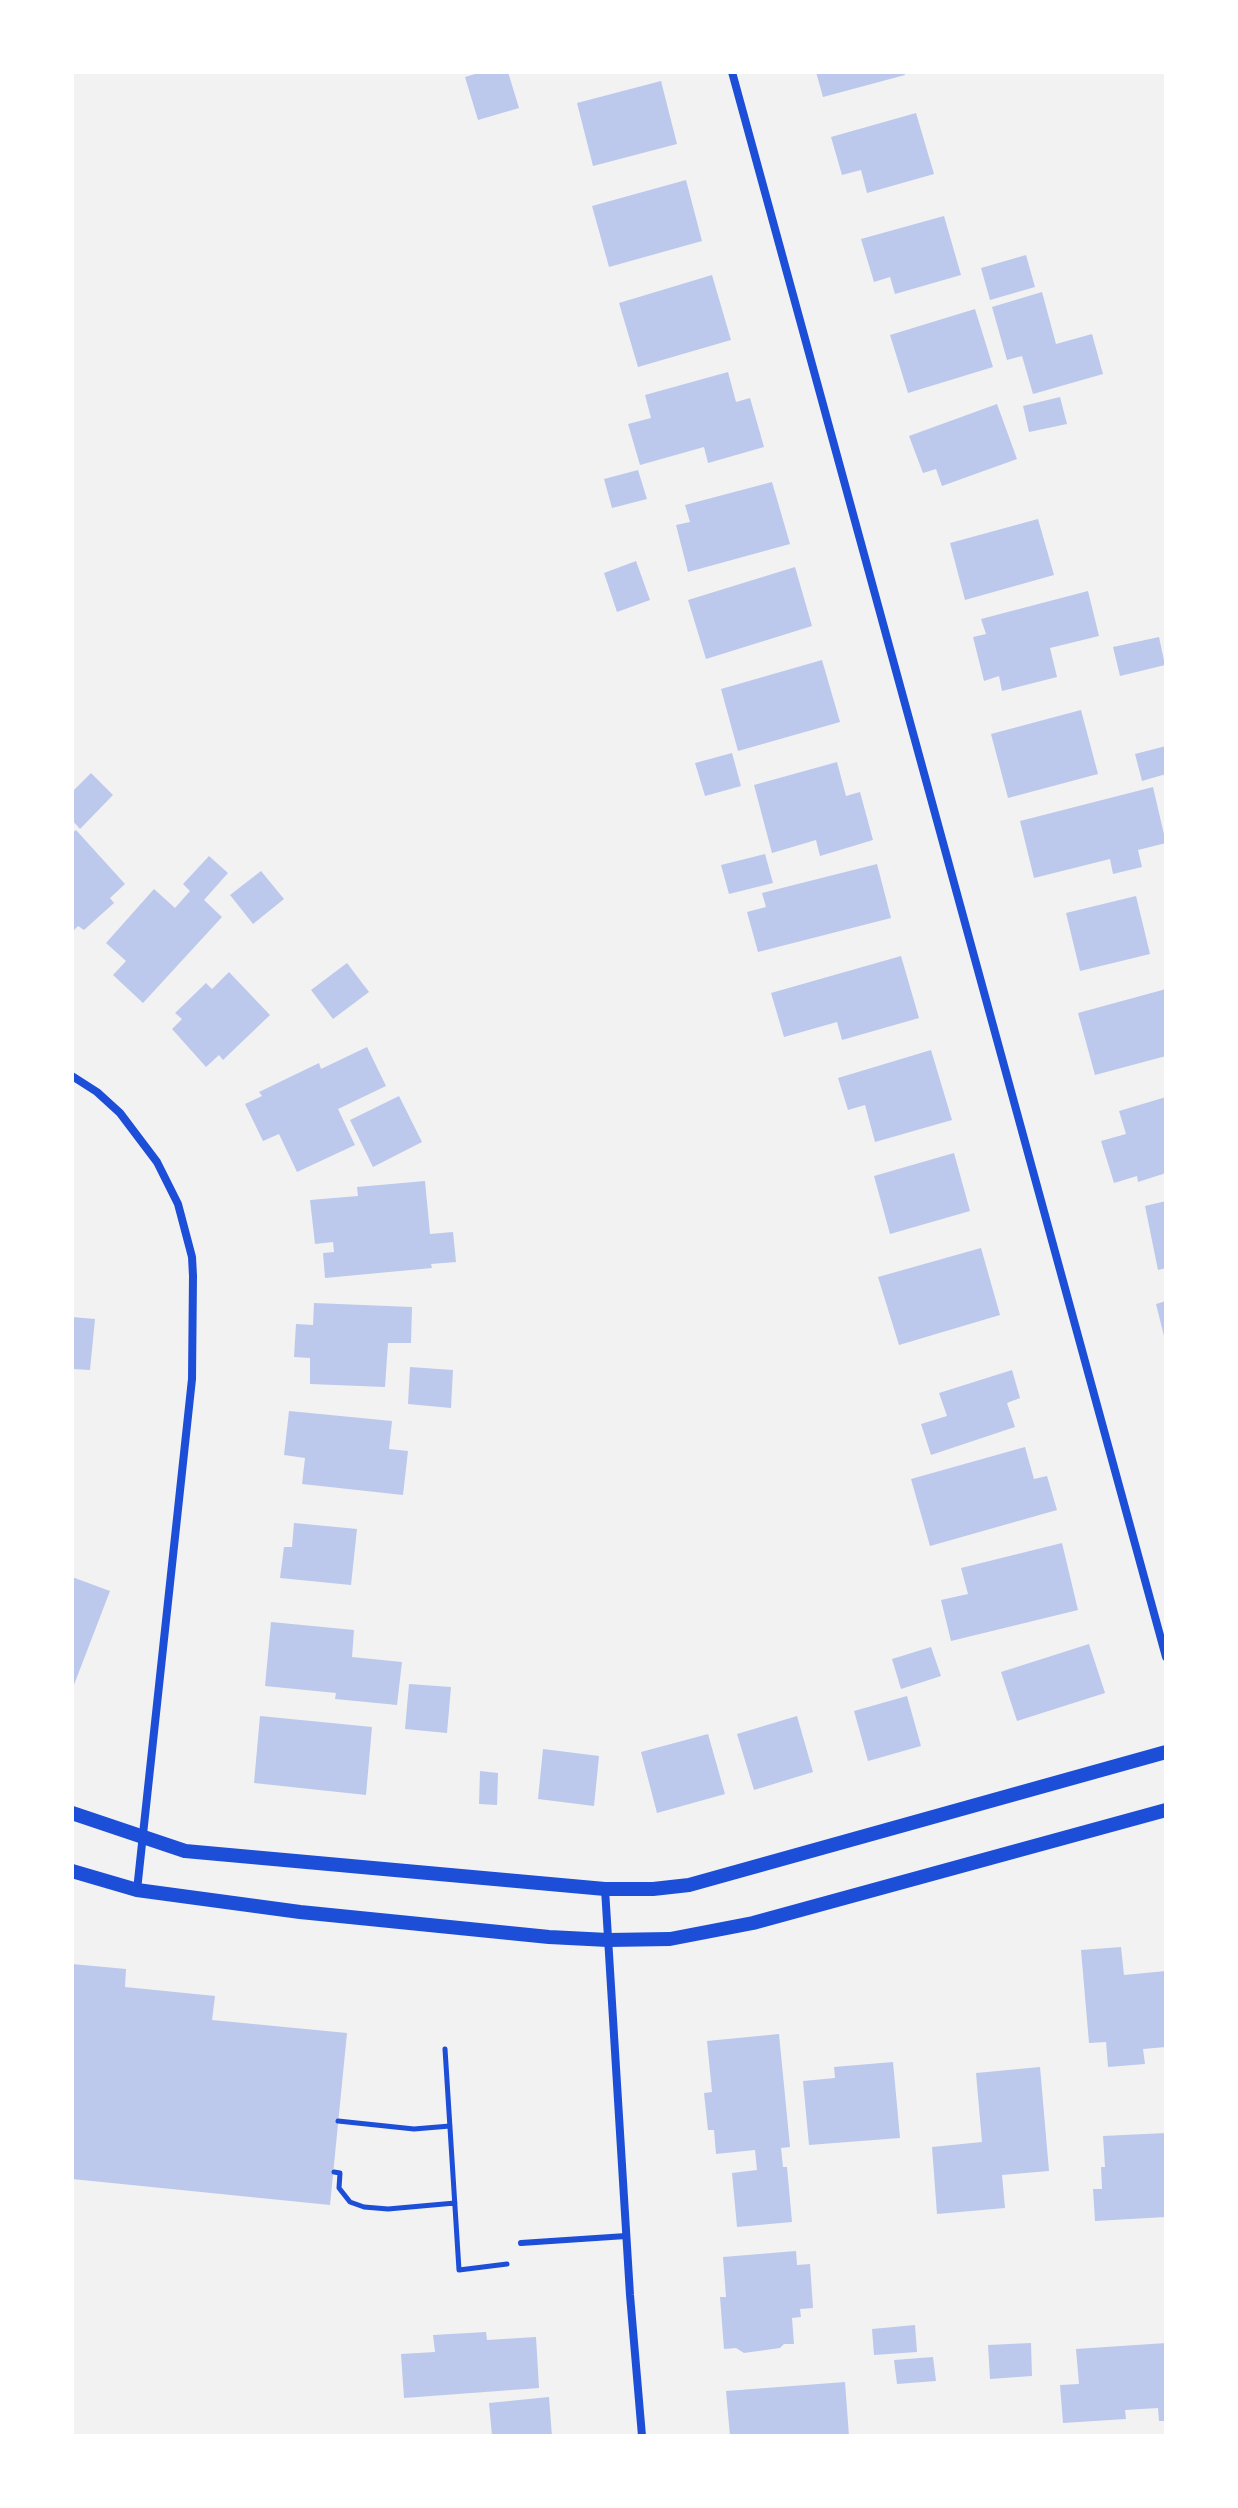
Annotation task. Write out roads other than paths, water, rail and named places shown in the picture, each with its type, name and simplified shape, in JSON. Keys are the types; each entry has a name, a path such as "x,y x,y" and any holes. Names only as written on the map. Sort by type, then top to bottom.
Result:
{"street":[{"path":"732,72 1166,1657"},
{"path":"72,1076 97,1092 120,1113 157,1162 178,1204 192,1257 195,1303 192,1379 137,1890"},
{"path":"72,1813 185,1851 605,1889 653,1889 689,1885 1166,1752"},
{"path":"72,1871 137,1890 300,1912 549,1937 670,1939 753,1923 1166,1810"},
{"path":"605,1889 626,2236 642,2436"}],"lane":[{"path":"521,2243 626,2236"}]}
